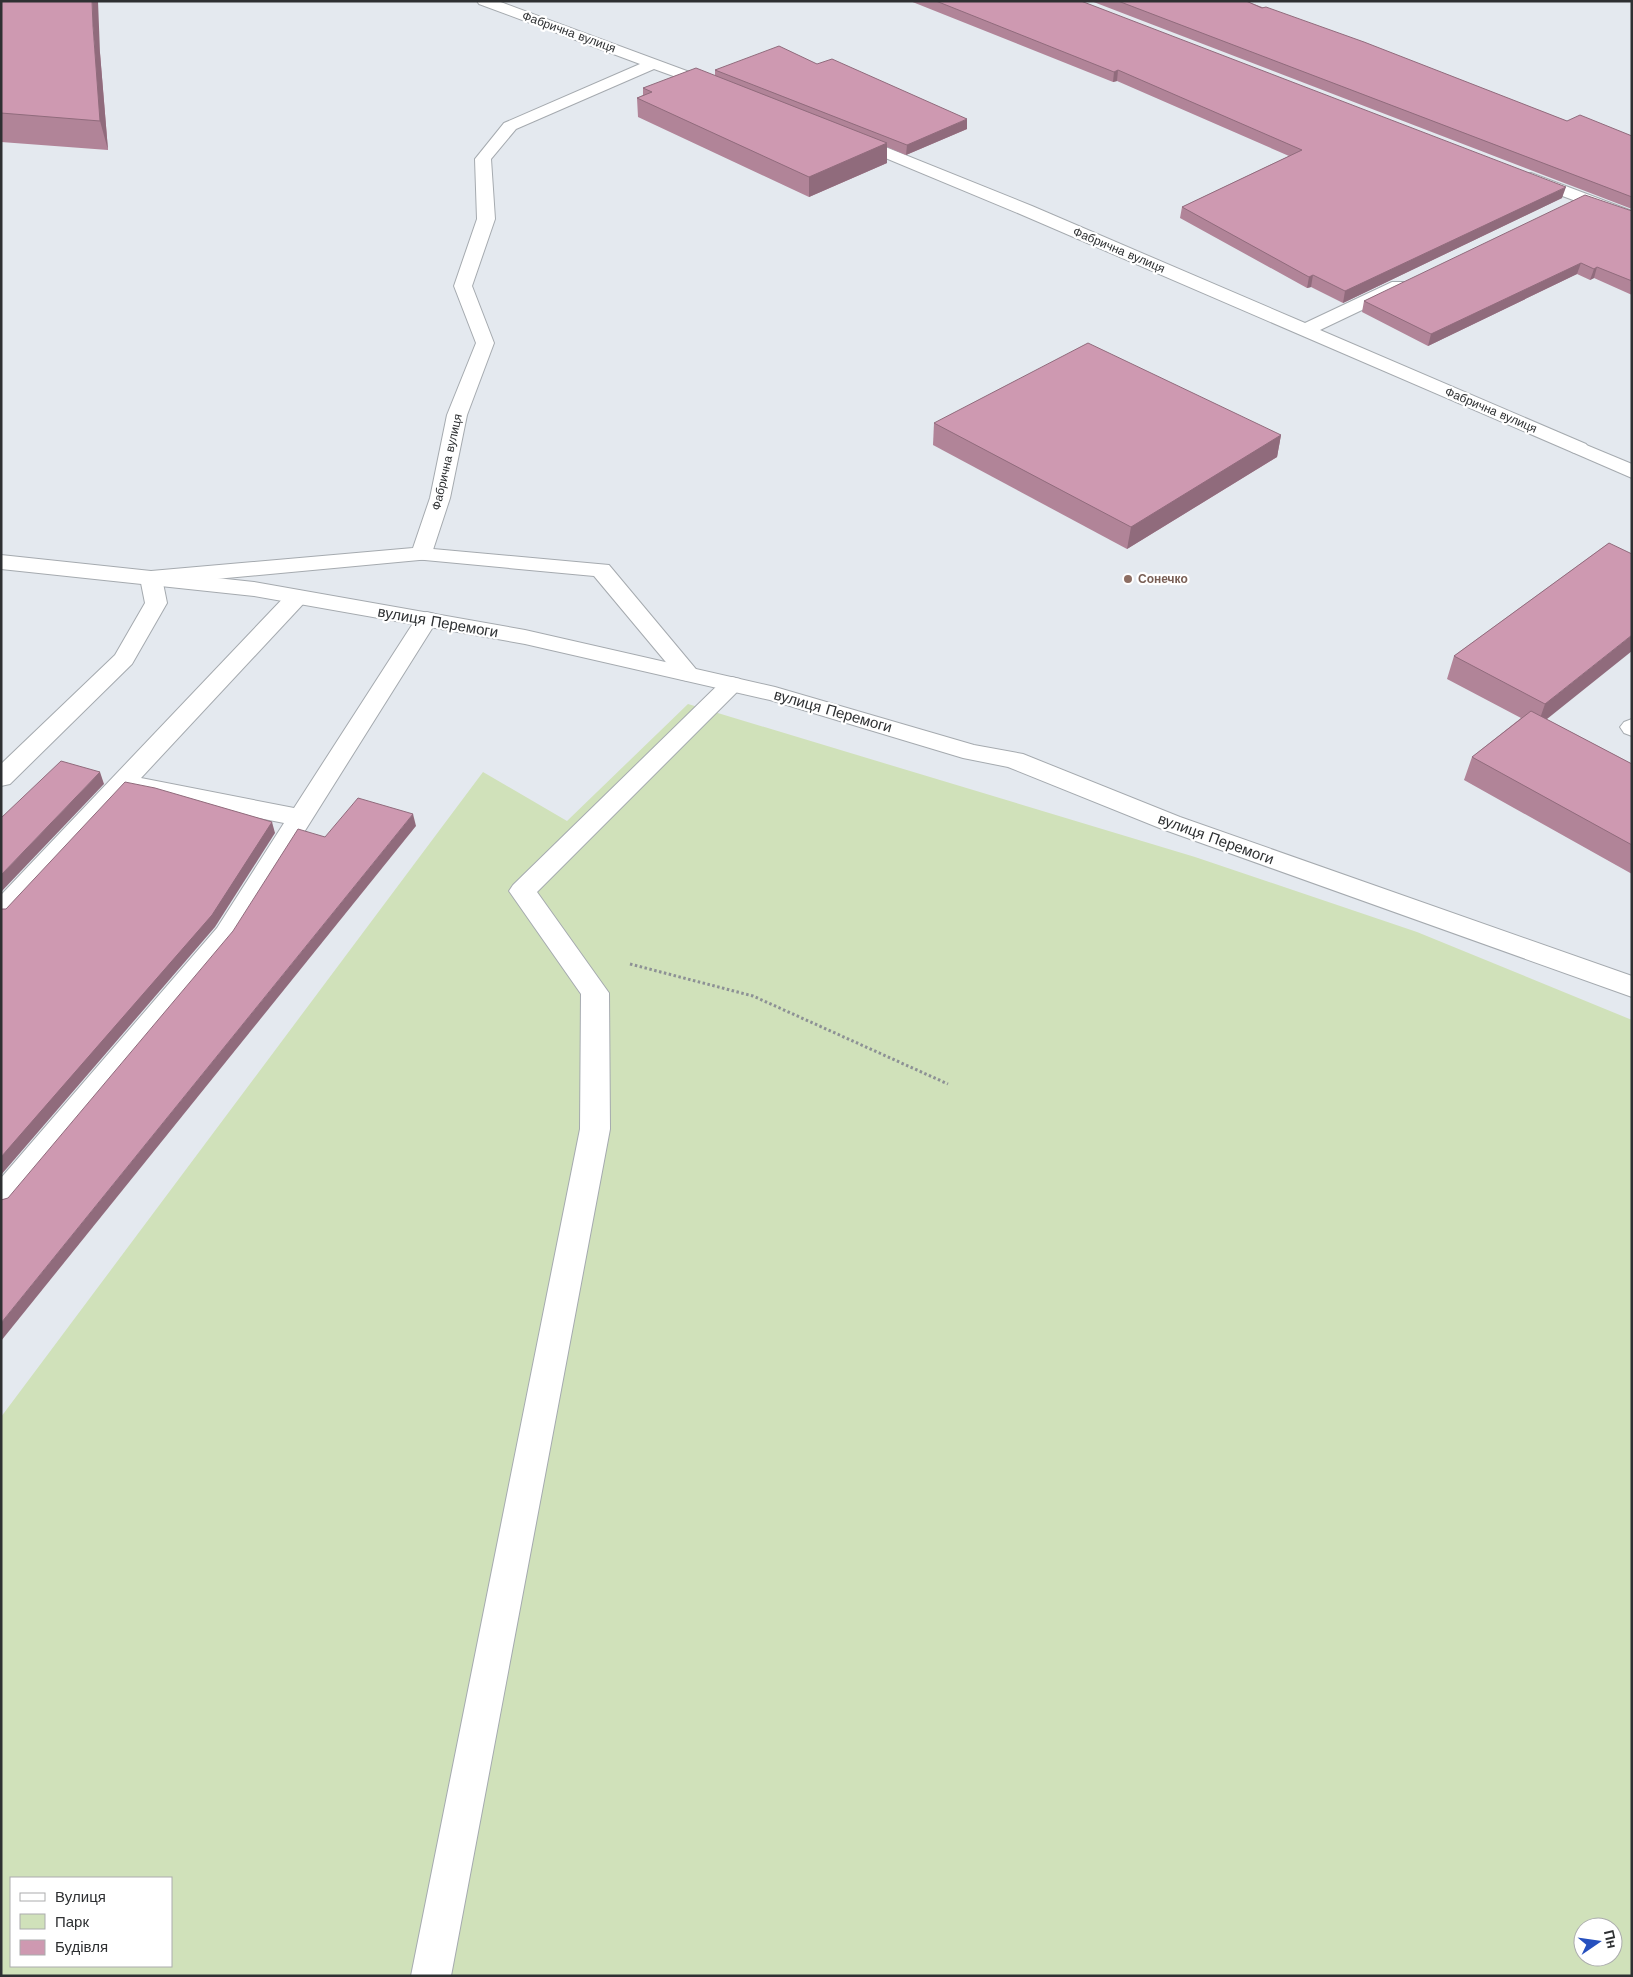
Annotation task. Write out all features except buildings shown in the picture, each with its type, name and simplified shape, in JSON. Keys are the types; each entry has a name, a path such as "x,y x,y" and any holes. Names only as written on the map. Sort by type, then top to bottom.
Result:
{"street":[{"name":"Фабрична вулиця","path":"484,1 736,94"},
{"name":"Фабрична вулиця","path":"422,554 440,498 457,415 485,343 463,286 486,219 483,158 510,126 654,63"},
{"name":"Фабрична вулиця","path":"837,133 1026,210 1632,472"},
{"path":"1516,173 1632,218"},
{"path":"1564,206 1581,198"},
{"path":"1306,330 1412,279"},
{"path":"1,778 124,659 156,603 151,578 422,554 602,570 688,674"},
{"name":"вулиця Перемоги","path":"1,562 254,589 525,637 775,694 972,752 1014,760 1171,823 1632,987"},
{"path":"1,912 297,597"},
{"path":"1,1199 226,935 427,620"},
{"path":"431,1976 595,1129 595,993 522,891 732,684"},
{"path":"122,783 301,818"}],"path":[{"path":"562,946 753,996 948,1084"}],"green space":[{"path":"688,704 1195,857 1417,932 1632,1020 1632,1976 1,1976 1,1417 483,772 567,821"}],"place":[{"name":"Сонечко","path":"1128,579"}]}
